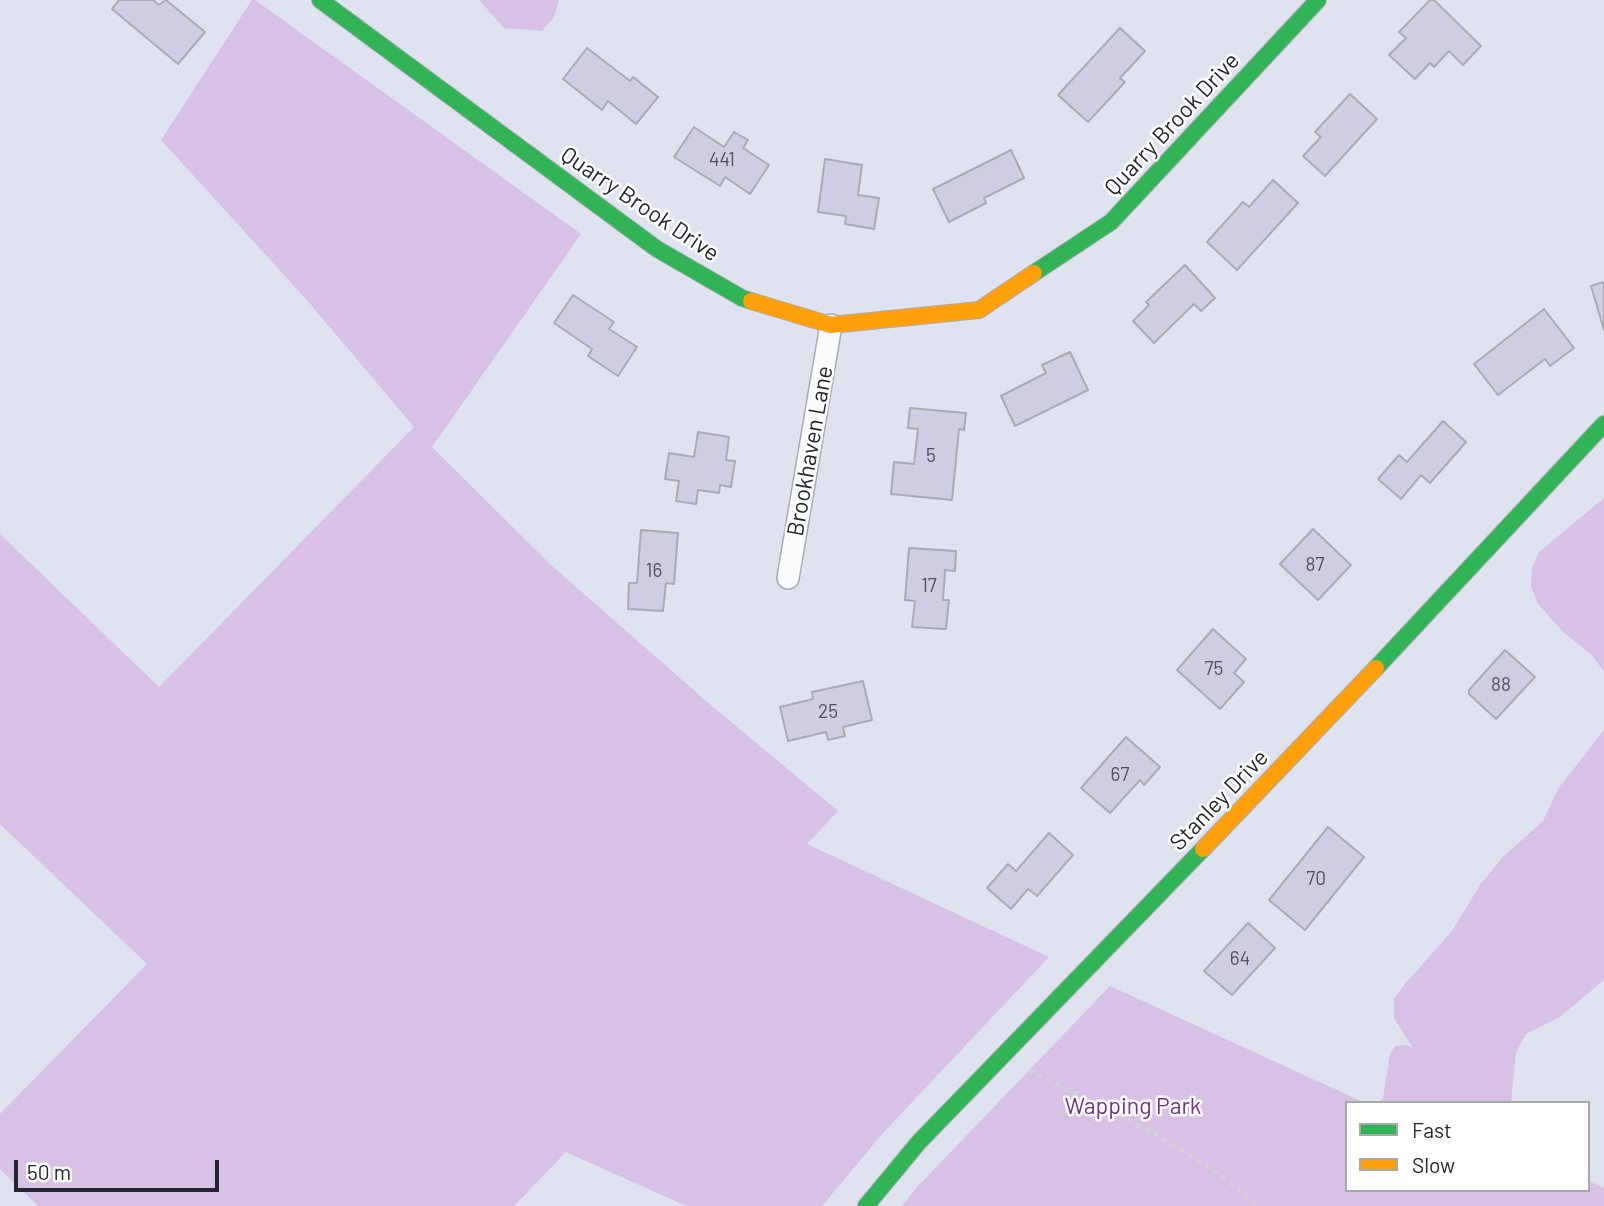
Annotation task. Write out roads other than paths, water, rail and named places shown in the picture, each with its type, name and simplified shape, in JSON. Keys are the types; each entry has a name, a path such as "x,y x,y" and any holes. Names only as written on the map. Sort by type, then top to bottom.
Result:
{"street":[{"name":"Quarry Brook Drive","path":"320,0 657,249 742,298 831,325 979,310 1100,230 1111,222 1318,0"},
{"name":"Brookhaven Lane","path":"788,578 831,325"},
{"name":"Stanley Drive","path":"866,1206 919,1142 1289,760 1604,424"}],"park label":[{"name":"Wapping Park","path":"1133,1106"}]}
